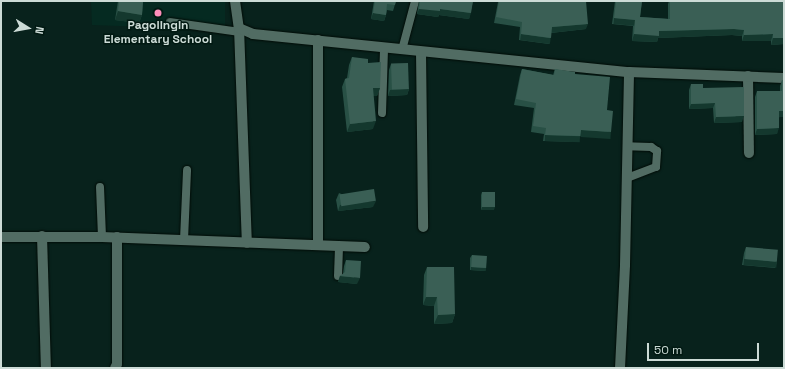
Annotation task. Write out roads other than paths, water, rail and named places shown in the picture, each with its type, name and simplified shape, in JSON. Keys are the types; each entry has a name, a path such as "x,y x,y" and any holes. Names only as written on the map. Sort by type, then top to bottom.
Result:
{"street":[{"path":"235,1 239,30 247,243"},
{"path":"239,30 253,34 629,72 784,78"},
{"path":"318,40 318,244"},
{"path":"421,52 423,227"},
{"path":"620,368 625,264 629,72"},
{"path":"748,76 749,153"},
{"path":"42,236 46,368"},
{"path":"1,237 117,237 365,247"},
{"path":"115,368 117,364 117,237"}],"lane":[{"path":"402,50 415,1"},
{"path":"170,22 239,30"},
{"path":"382,113 384,48"},
{"path":"627,146 651,147 657,151 656,167 627,178"},
{"path":"184,240 187,170"},
{"path":"100,187 102,237"},
{"path":"338,276 339,246"}],"place":[{"name":"Pagolingin Elementary School","path":"158,13"}]}
